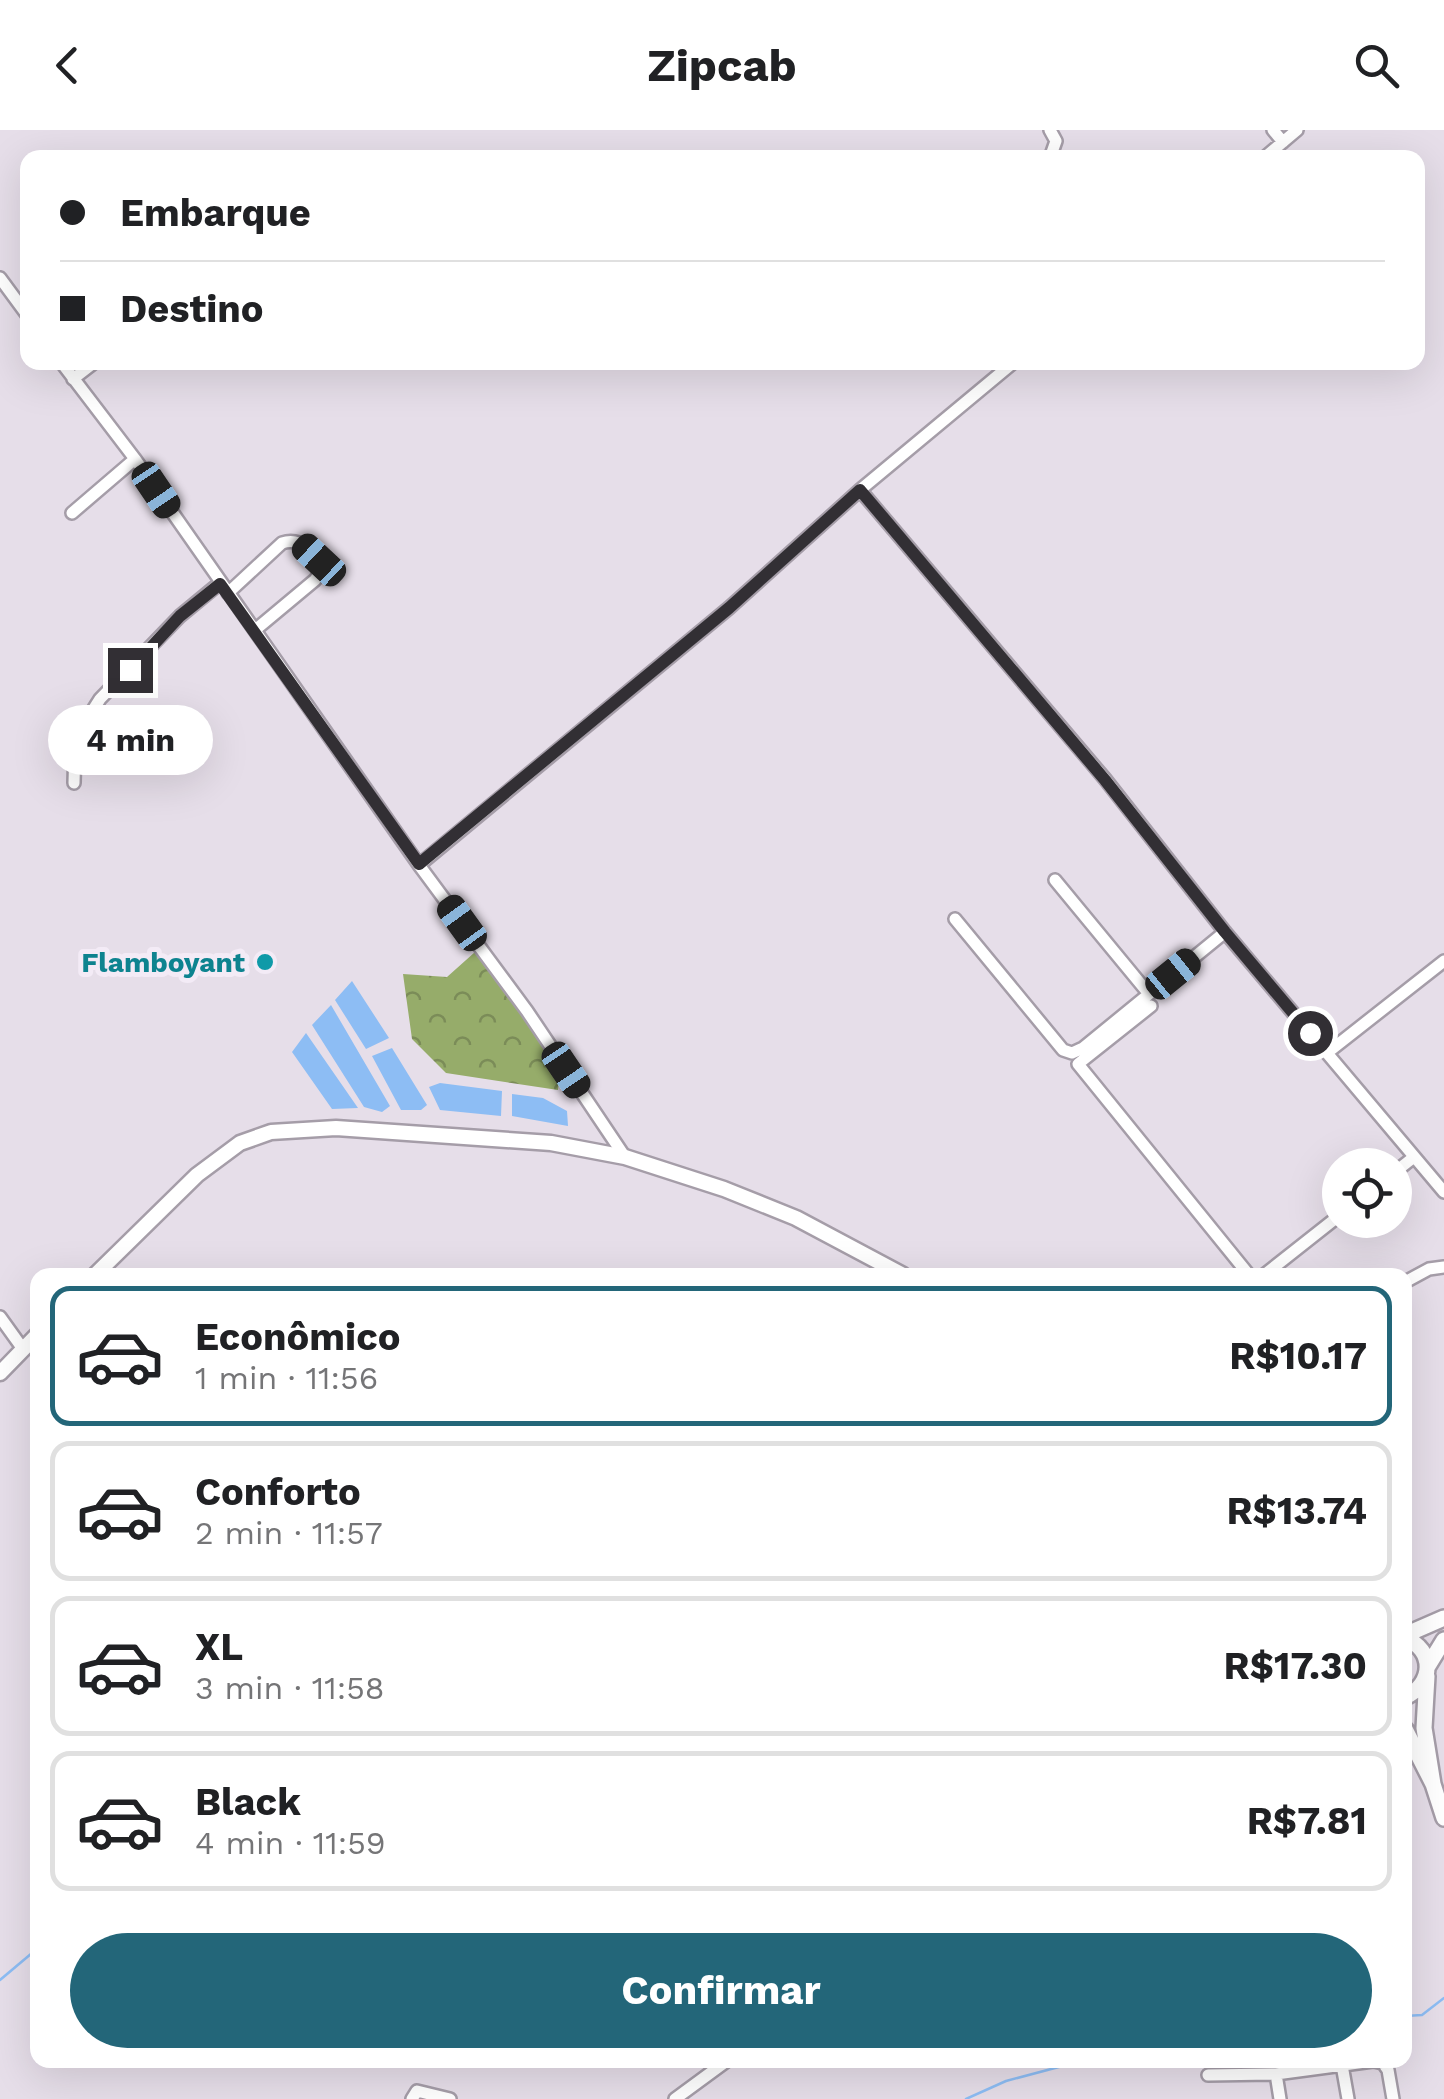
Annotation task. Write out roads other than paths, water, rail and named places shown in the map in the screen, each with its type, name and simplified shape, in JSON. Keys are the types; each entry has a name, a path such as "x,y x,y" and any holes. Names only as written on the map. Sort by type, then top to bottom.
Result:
{"main road":[{"path":"1412,1633 1444,1618"},
{"path":"1412,1694 1444,1640"},
{"path":"1412,1641 1420,1646 1427,1671 1424,1728 1433,1784 1444,1818"},
{"path":"1412,1743 1433,1784"}],"street":[{"path":"1273,130 1283,142"},
{"path":"1274,150 1297,130"},
{"path":"0,278 20,305"},
{"path":"66,370 135,459 527,1012 624,1158"},
{"path":"72,379 85,370"},
{"path":"419,864 729,608 860,490 1004,370"},
{"path":"72,513 135,459"},
{"path":"860,490 1444,1192"},
{"path":"74,783 81,729 100,699 180,616 282,544 300,542 319,560 322,570 255,630"},
{"path":"1055,880 1150,1000"},
{"path":"954,918 1066,1052 1083,1048 1150,1000"},
{"path":"1225,932 1078,1064 1243,1268"},
{"path":"1327,1053 1444,961"},
{"path":"101,1268 197,1175 240,1143 264,1133 336,1128 551,1143 624,1158 724,1189 796,1218 891,1268"},
{"path":"1273,1268 1322,1229"},
{"path":"1412,1278 1444,1267"},
{"path":"0,1316 24,1349"},
{"path":"0,1373 30,1343"},
{"path":"675,2099 717,2068"},
{"path":"1208,2075 1276,2074 1320,2068"},
{"path":"1343,2068 1348,2099"},
{"path":"1387,2068 1393,2099"},
{"path":"1276,2074 1280,2099"},
{"path":"412,2099 417,2090 425,2090 450,2099"}],"water":[{"path":"352,981 389,1038 366,1049 335,1000"},
{"path":"331,1005 390,1106 382,1112 364,1107 312,1025"},
{"path":"306,1033 358,1108 332,1109 292,1052"},
{"path":"392,1048 427,1105 421,1110 401,1110 372,1056"},
{"path":"440,1083 502,1091 501,1116 440,1110 429,1087"},
{"path":"512,1094 543,1098 567,1111 568,1126 512,1116"}],"waterway":[{"path":"0,1980 30,1955"},
{"path":"1412,2016 1422,2015 1444,1998"},
{"path":"966,2099 1006,2081 1055,2068"}],"place":[{"name":"Flamboyant","path":"265,962"}]}
